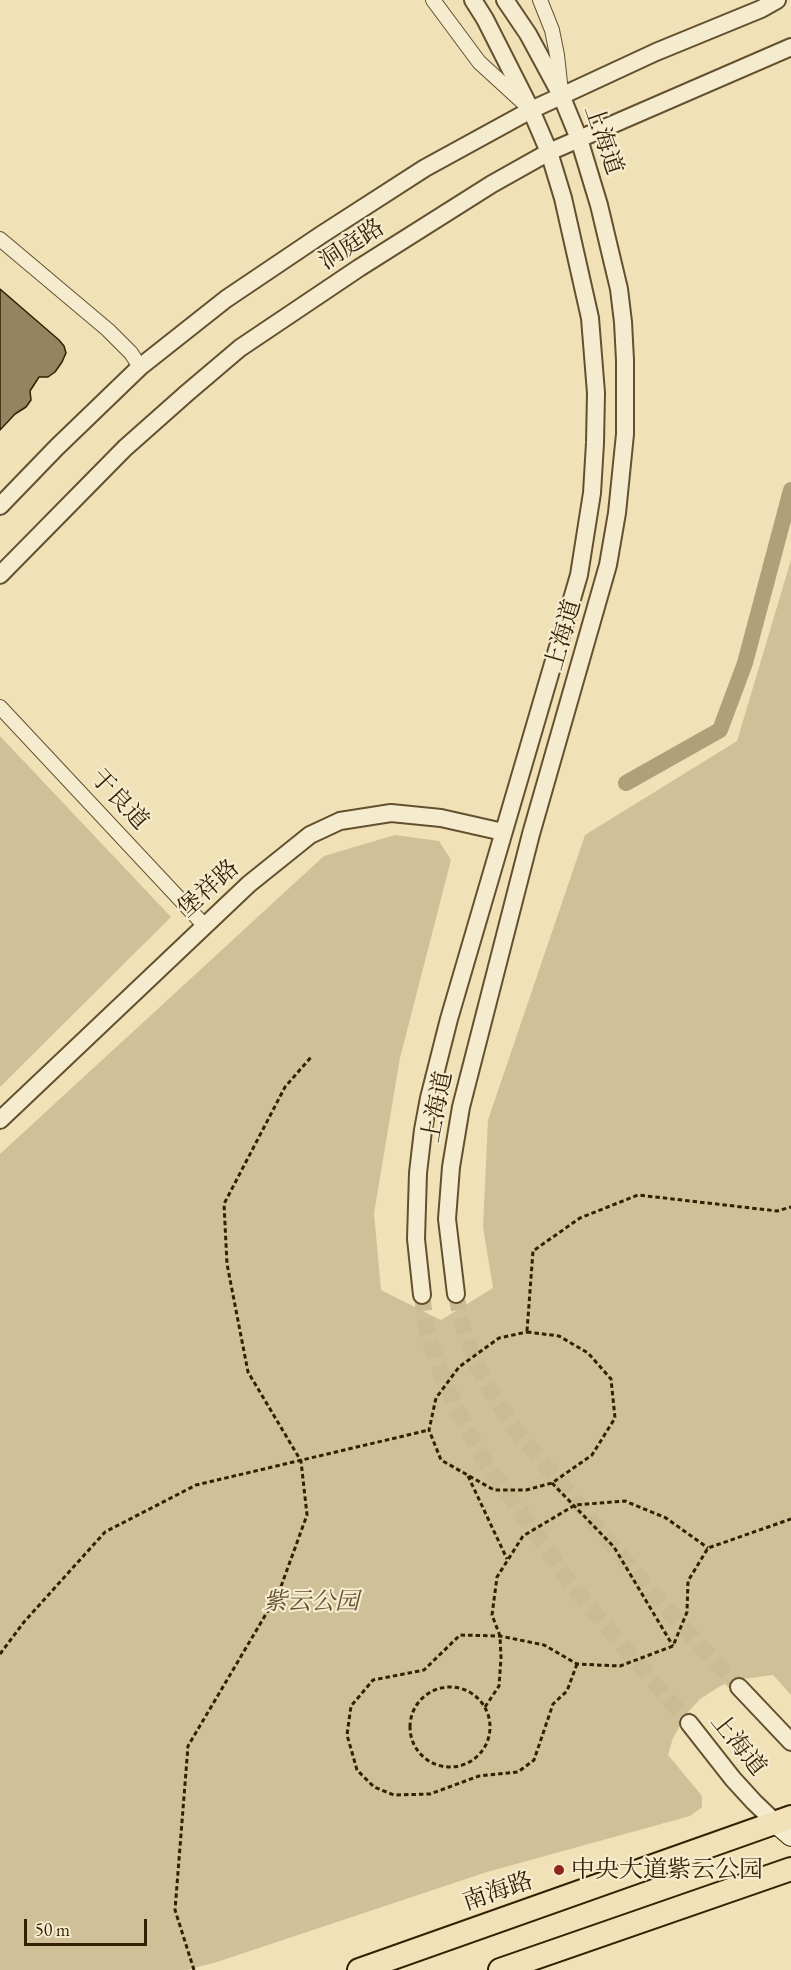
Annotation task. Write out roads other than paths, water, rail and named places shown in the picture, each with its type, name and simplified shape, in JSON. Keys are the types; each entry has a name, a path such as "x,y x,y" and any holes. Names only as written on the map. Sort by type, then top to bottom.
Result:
{"highway":[{"name":"南海路","path":"359,1970 786,1825"},
{"path":"500,1970 791,1869"}],"street":[{"path":"434,0 480,62 531,110"},
{"name":"上海道","path":"422,1295 416,1222 423,1130 449,1019 579,575 593,483 596,393 590,318 563,198 549,152 531,110 486,19 473,0"},
{"name":"上海道","path":"456,1294 447,1219 451,1167 460,1107 531,834 608,565 625,434 623,322 619,289 602,216 579,139 561,94 528,34 505,0"},
{"path":"540,0 552,30 561,94"},
{"name":"洞庭路","path":"0,506 140,367 226,299 321,235 425,168 561,94 760,4 777,0"},
{"name":"洞庭路","path":"0,575 125,448 240,348 450,210 549,152 791,47"},
{"path":"0,239 108,330 140,367"},
{"name":"于良道","path":"0,707 204,925"},
{"name":"堡祥路","path":"0,1120 204,925 249,884 310,835 340,821 392,813 419,814 503,832"},
{"name":"上海道","path":"739,1687 791,1742"},
{"name":"上海道","path":"689,1723 740,1787 786,1825"}],"waterway":[{"path":"626,783 720,730 745,663 791,490"}],"tunnel":[{"path":"456,1294 461,1320 475,1362 516,1430 660,1602 739,1687"},
{"path":"422,1295 427,1333 438,1365 456,1408 482,1457 576,1591 689,1723"}],"place":[{"name":"中央大道紫云公园","path":"559,1870"}],"park label":[{"name":"紫云公园","path":"311,1602"}]}
